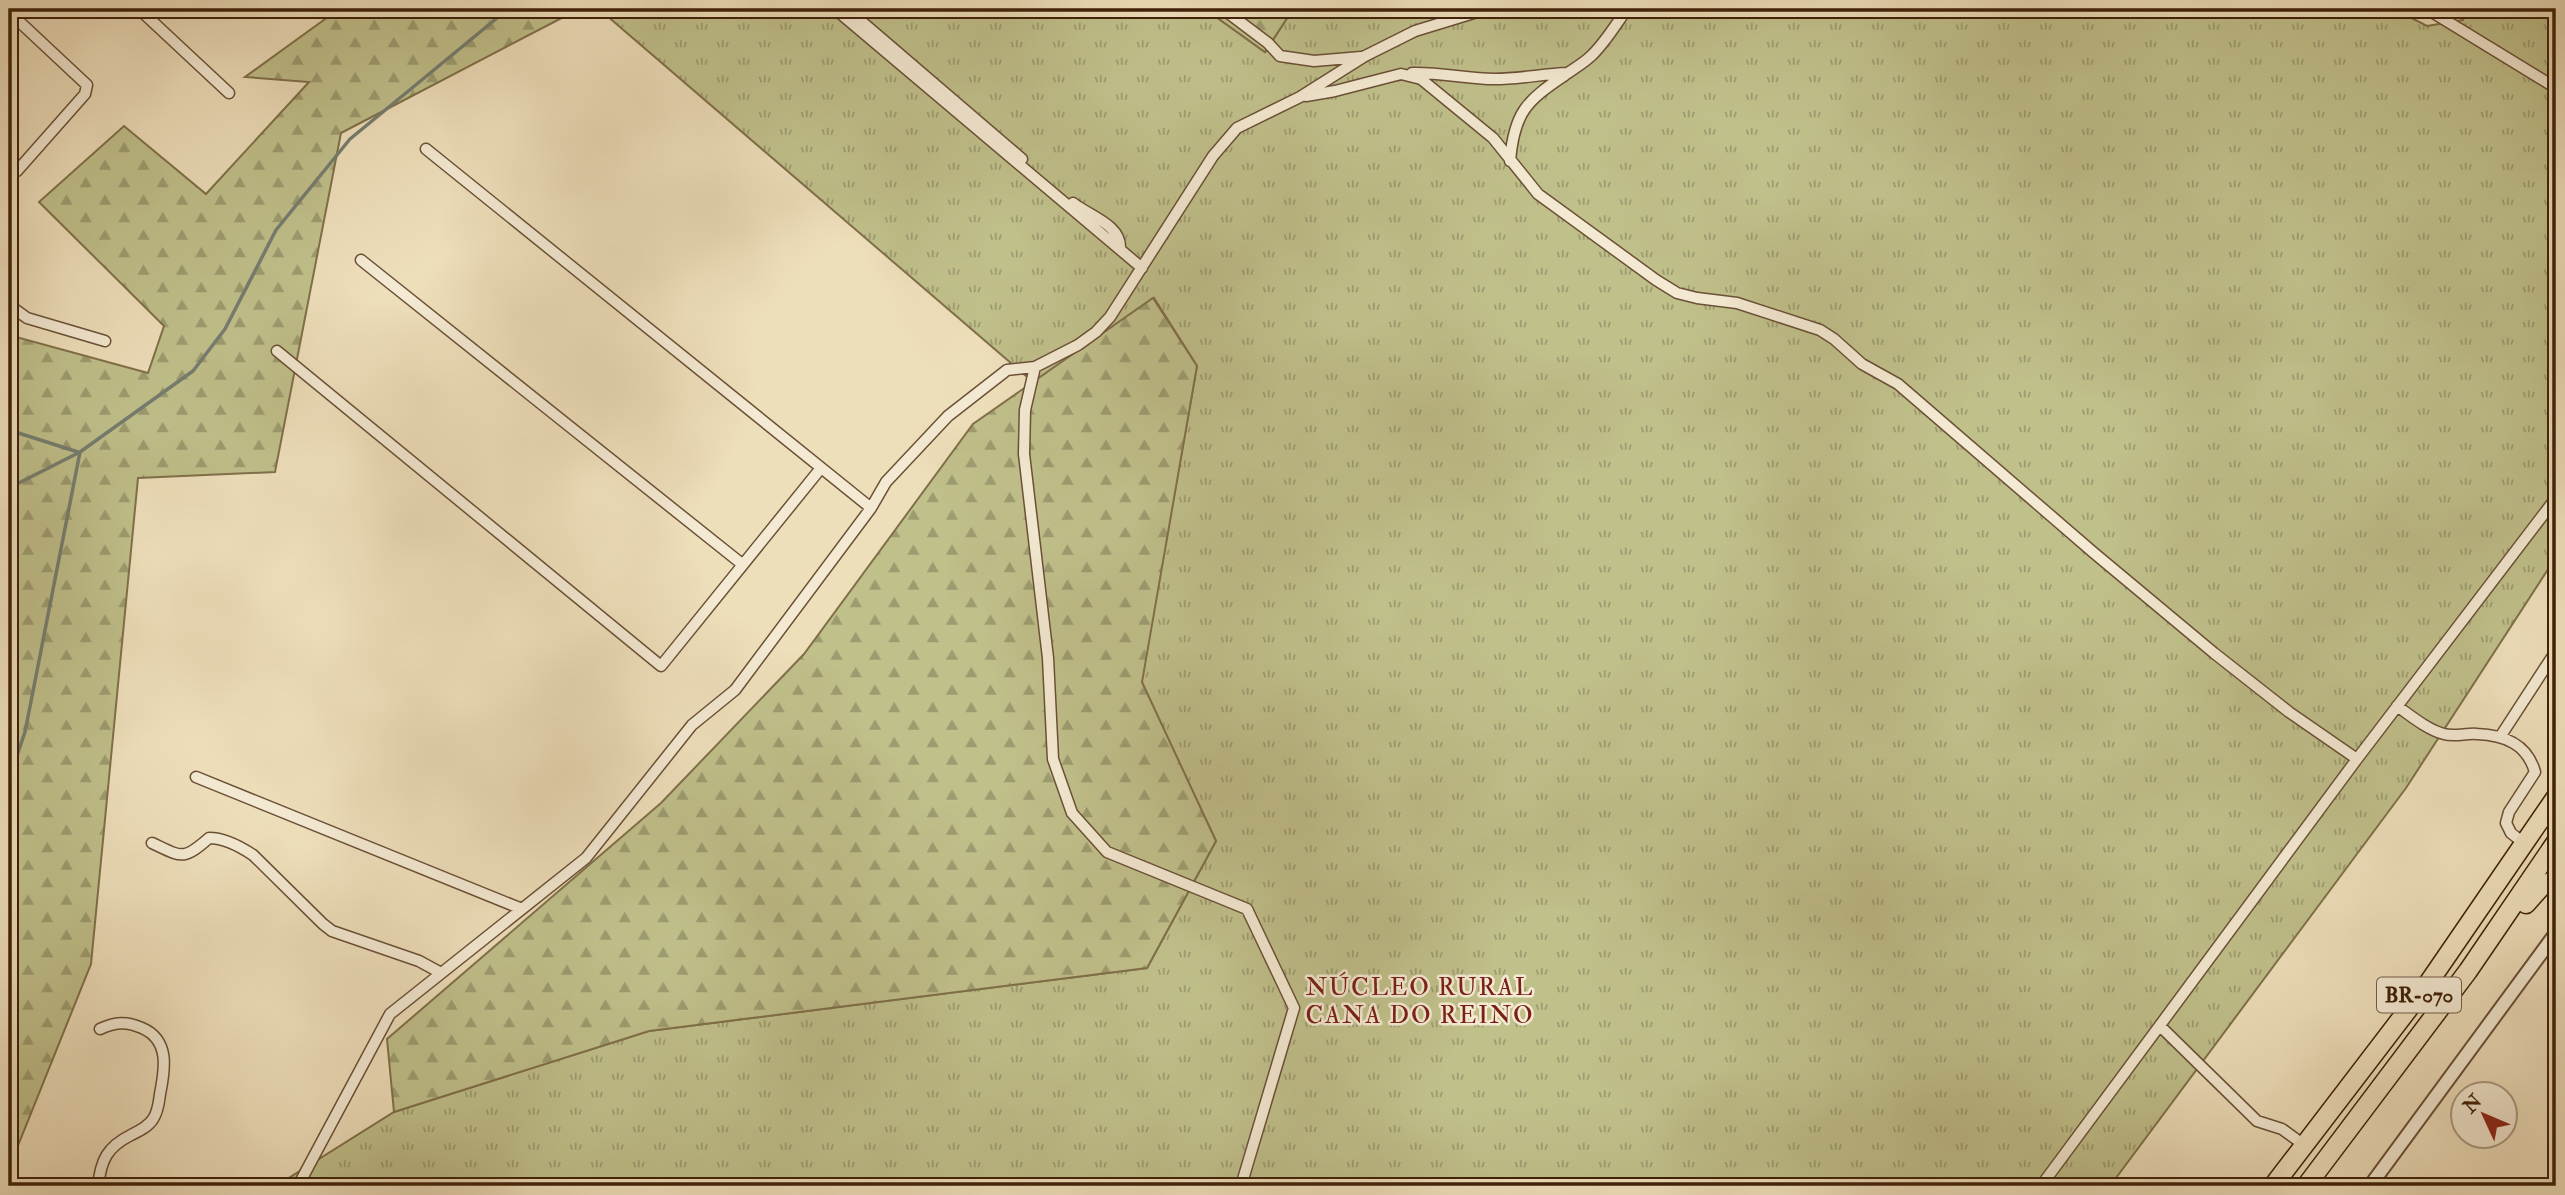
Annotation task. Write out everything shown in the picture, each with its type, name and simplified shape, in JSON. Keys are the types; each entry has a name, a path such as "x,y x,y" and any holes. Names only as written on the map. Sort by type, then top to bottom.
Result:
{"highway":[{"name":"BR-070","path":"2273,1186 2429,982 2556,797"},
{"name":"BR-070","path":"2305,1186 2468,971 2556,842"},
{"path":"2468,971 2484,962 2536,891 2556,879"}],"street":[{"path":"139,9 229,93"},
{"path":"835,9 1142,268"},
{"path":"847,9 1079,208 1112,228 1121,241 1120,249"},
{"path":"1223,9 1268,43 1280,56 1314,61 1365,56"},
{"path":"298,1186 390,1014 586,858 692,725 735,690 871,508 886,482 948,416 1007,370 1035,367 1078,345 1096,332 1110,317 1213,156 1237,128 1300,97 1365,56 1415,31 1487,9"},
{"path":"1510,161 1512,134 1518,119 1545,89 1591,56 1628,9"},
{"path":"2427,9 2556,88"},
{"path":"9,12 87,85 85,94 17,171"},
{"path":"1300,97 1401,74 1434,72 1463,78 1498,79 1567,73"},
{"path":"1401,74 1421,79 1451,103 1493,138 1538,194 1656,280 1677,293 1737,303 1820,330 1862,364 1898,384 2094,553 2260,690 2357,759"},
{"path":"426,149 871,508"},
{"path":"361,260 742,565"},
{"path":"9,305 27,318 105,341"},
{"path":"277,351 662,666 821,468"},
{"path":"1035,367 1025,410 1024,454 1048,658 1053,759 1072,813 1107,852 1247,908 1294,1008 1241,1186"},
{"path":"2040,1186 2357,759 2556,498"},
{"path":"2500,737 2556,651"},
{"path":"2398,706 2445,734 2500,737 2523,748 2532,760 2535,772 2509,812 2506,823 2511,833 2525,844"},
{"path":"196,777 522,909"},
{"path":"152,843 185,856 209,838 241,847 253,855 332,931 419,961 441,974"},
{"path":"2536,891 2556,891"},
{"path":"2370,1186 2556,933"},
{"path":"99,1186 105,1156 116,1143 140,1131 152,1121 157,1112 166,1066 165,1054 145,1029 128,1023 113,1023 100,1029"},
{"path":"2160,1026 2257,1121 2282,1129 2305,1145"}],"green space":[{"path":"339,9 579,9 341,133 275,472 138,478 91,964 9,1168 9,335 148,373 164,326 39,202 124,126 206,194 309,82 245,77"},
{"path":"599,9 1205,9 1265,52 1293,9 2394,9 2427,26 2463,20 2458,9 2556,9 2556,557 2406,788 2110,1186 276,1186 394,1112 649,1031 1147,968 1216,841 1141,682 1197,366 1154,298 1033,382"},
{"path":"1205,9 1293,9 1265,52"},
{"path":"1153,298 1197,366 1142,682 1216,841 1147,968 649,1031 394,1112 387,1039 661,803 804,654 973,424"}],"waterway":[{"path":"9,779 25,732 80,452 193,371 225,329 276,230 350,139 508,9"},
{"path":"9,430 78,452"},
{"path":"9,488 80,452"}],"district":[{"name":"NÚCLEO RURAL CANA DO REINO","path":"1420,1001"}]}
